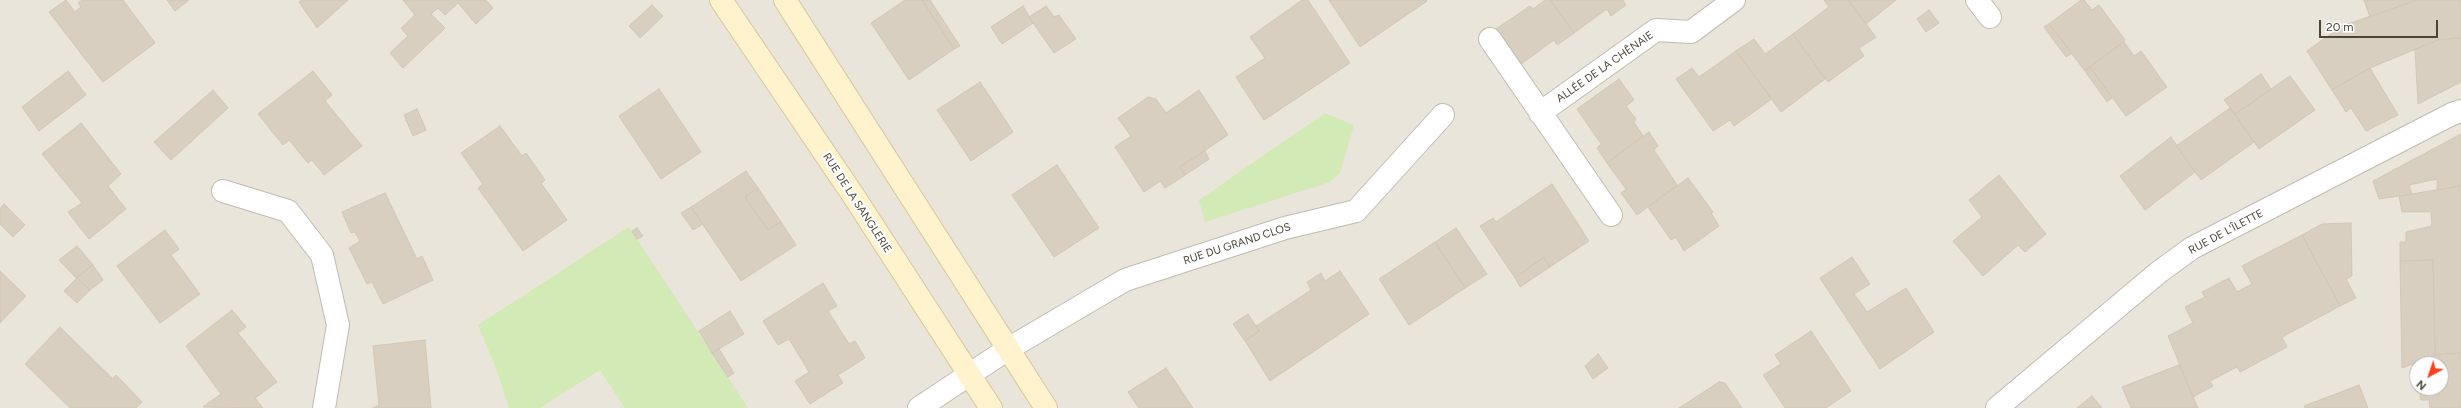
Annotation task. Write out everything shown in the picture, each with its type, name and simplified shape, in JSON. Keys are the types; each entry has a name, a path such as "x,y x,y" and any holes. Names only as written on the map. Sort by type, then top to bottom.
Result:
{"street":[{"name":"RUE DE LA SANGLERIE","path":"721,0 855,198 991,408"},
{"path":"785,0 1046,408"},
{"name":"ALLÉE DE LA CHÊNAIE","path":"1540,113 1656,30 1691,32 1734,0"},
{"path":"1977,0 1990,18"},
{"path":"1490,39 1611,216"},
{"name":"RUE DE L'ÎLETTE","path":"1997,408 2159,272 2192,248 2452,114 2461,111"},
{"name":"RUE DU GRAND CLOS","path":"919,408 970,376 1008,349 1124,280 1285,228 1356,211 1443,115"},
{"path":"223,191 288,211 322,255 338,325 324,408"}],"shaded area":[{"path":"0,0 2461,0 2461,408 0,408"}],"green space":[{"path":"1325,113 1354,125 1340,173 1330,182 1205,222 1199,200"},
{"path":"629,227 748,408 625,408 600,370 540,408 509,408 496,368 478,325"}],"building":[{"path":"66,0 75,12 81,7 78,3 82,0 123,0 155,43 103,82 49,12"},
{"path":"167,0 189,0 175,11"},
{"path":"302,0 348,0 317,28 299,2"},
{"path":"403,0 486,0 493,8 476,24 458,3 445,15 438,8 431,14 445,28 403,68 390,53 408,36 401,28 415,15"},
{"path":"905,0 922,0 954,49 909,80 871,23"},
{"path":"922,0 930,0 960,46 954,49"},
{"path":"1302,0 1308,0 1350,63 1264,120 1236,77 1265,58 1250,37"},
{"path":"1329,0 1426,0 1427,1 1360,47"},
{"path":"1545,0 1550,0 1574,33 1557,45 1554,40 1521,64 1496,29 1530,6 1533,9"},
{"path":"1550,0 1623,0 1626,5 1611,16 1607,9 1574,33"},
{"path":"1824,0 1848,0 1876,37 1859,48 1864,56 1828,82 1793,34 1829,7"},
{"path":"1848,0 1896,0 1866,24"},
{"path":"2081,0 2084,0 2092,10 2099,5 2125,40 2085,71 2049,24"},
{"path":"2364,0 2417,0 2370,17"},
{"path":"2417,0 2461,0 2461,38 2438,40 2370,68 2332,90 2307,51 2342,26"},
{"path":"652,5 663,16 640,38 629,26"},
{"path":"1023,6 1033,23 1002,44 991,27"},
{"path":"1046,6 1054,17 1059,15 1076,39 1054,53 1029,17"},
{"path":"1929,10 1939,23 1926,32 1917,19"},
{"path":"2049,24 2072,53 2066,57 2044,27"},
{"path":"1793,34 1825,79 1781,112 1736,51 1754,39 1765,54"},
{"path":"2461,38 2461,82 2418,104 2415,49 2438,40"},
{"path":"2124,42 2134,56 2141,51 2167,87 2126,116 2090,67"},
{"path":"1736,51 1772,99 1734,126 1730,120 1713,131 1676,79 1692,68 1699,77"},
{"path":"2090,67 2112,98 2107,102 2085,71"},
{"path":"2370,68 2398,115 2366,131 2351,108 2346,112 2332,90"},
{"path":"68,71 86,95 39,131 22,107"},
{"path":"313,71 332,95 325,101 362,146 324,175 312,160 308,163 289,140 283,145 258,114"},
{"path":"2261,74 2271,89 2235,114 2224,100"},
{"path":"2290,76 2315,110 2259,149 2235,114"},
{"path":"1619,79 1634,100 1626,106 1636,119 1634,122 1643,136 1607,163 1597,148 1601,144 1577,109"},
{"path":"980,82 1013,132 971,161 937,110"},
{"path":"659,89 701,152 661,179 619,116"},
{"path":"213,90 228,108 171,160 154,142"},
{"path":"1199,90 1228,135 1180,167 1185,175 1165,188 1160,181 1144,192 1115,147 1131,136 1118,118 1148,97 1156,99 1166,113"},
{"path":"2230,108 2254,142 2201,180 2176,146"},
{"path":"417,109 426,130 413,136 404,115"},
{"path":"81,123 121,174 108,186 126,209 89,239 68,212 82,203 42,154"},
{"path":"500,126 522,156 526,153 545,180 541,183 567,220 523,251 478,188 483,184 461,153"},
{"path":"1649,132 1658,146 1654,150 1677,185 1637,215 1621,193 1626,189 1607,163"},
{"path":"2461,134 2461,186 2437,190 2437,179 2409,185 2412,194 2379,199 2373,181"},
{"path":"2171,137 2195,172 2145,210 2120,176"},
{"path":"1205,151 1209,159 1185,175 1180,167"},
{"path":"1057,165 1099,228 1054,257 1012,195"},
{"path":"746,171 758,188 745,197 768,230 781,222 796,245 741,281 691,207"},
{"path":"1999,175 2046,234 2025,252 2018,245 1983,276 1953,241 1982,217 1969,200"},
{"path":"1688,178 1713,212 1711,213 1719,226 1684,251 1676,237 1671,240 1648,207"},
{"path":"1552,184 1589,241 1550,267 1544,257 1515,278 1480,226 1493,218 1496,222"},
{"path":"2461,186 2461,353 2435,355 2433,260 2400,261 2400,242 2406,242 2406,232 2432,226 2431,212 2402,212 2399,196"},
{"path":"758,188 781,222 768,230 745,197"},
{"path":"385,193 417,259 422,256 433,280 383,304 372,282 367,284 349,248 360,241 355,232 351,233 342,212"},
{"path":"4,204 25,225 13,237 0,224 0,209"},
{"path":"691,207 703,224 693,230 681,213"},
{"path":"2351,223 2352,276 2346,279 2356,298 2340,306 2302,235 2322,224"},
{"path":"637,228 643,236 637,239 632,231"},
{"path":"1456,228 1487,274 1465,288 1435,242"},
{"path":"165,230 179,249 171,255 200,294 160,323 117,266"},
{"path":"2302,235 2340,306 2282,337 2287,347 2240,372 2237,367 2210,381 2213,386 2193,397 2168,336 2193,323 2185,307 2205,297 2202,292 2229,278 2237,292 2252,284 2242,266"},
{"path":"1435,242 1465,288 1409,325 1379,279"},
{"path":"77,246 93,265 76,278 59,260"},
{"path":"1544,257 1550,267 1520,287 1515,278"},
{"path":"1852,257 1870,284 1854,294 1867,312 1906,288 1934,332 1880,369 1820,278"},
{"path":"2433,260 2435,355 2409,356 2409,365 2402,368 2400,261"},
{"path":"93,265 103,280 90,290 76,278"},
{"path":"0,271 26,296 0,323"},
{"path":"1340,271 1369,314 1270,381 1245,341 1259,331 1256,326 1311,290 1307,282 1321,273 1325,281"},
{"path":"77,278 90,290 77,303 64,291"},
{"path":"823,283 837,306 828,311 849,344 855,341 865,358 838,375 843,383 810,404 795,381 809,372 789,339 778,345 763,321"},
{"path":"232,310 246,327 238,333 277,382 255,398 263,408 203,407 221,394 186,346"},
{"path":"730,311 744,334 712,353 699,331"},
{"path":"1248,314 1259,331 1245,341 1233,324"},
{"path":"60,327 113,379 116,375 142,402 136,408 70,408 25,364"},
{"path":"1811,331 1851,391 1826,408 1785,408 1763,375 1781,364 1775,355"},
{"path":"425,340 431,408 373,408 379,405 373,346"},
{"path":"719,349 734,373 728,377 712,353"},
{"path":"2461,353 2461,408 2430,408 2429,400 2421,400 2420,396 2449,396 2449,356 2433,356 2438,354"},
{"path":"1598,354 1608,368 1593,379 1585,366"},
{"path":"2179,365 2198,408 2131,408 2122,387"},
{"path":"1166,368 1193,408 1139,408 1128,392"},
{"path":"1719,382 1725,383 1742,408 1679,408"},
{"path":"2359,385 2368,408 2305,408 2304,406"},
{"path":"2092,396 2102,408 2077,408"}]}
